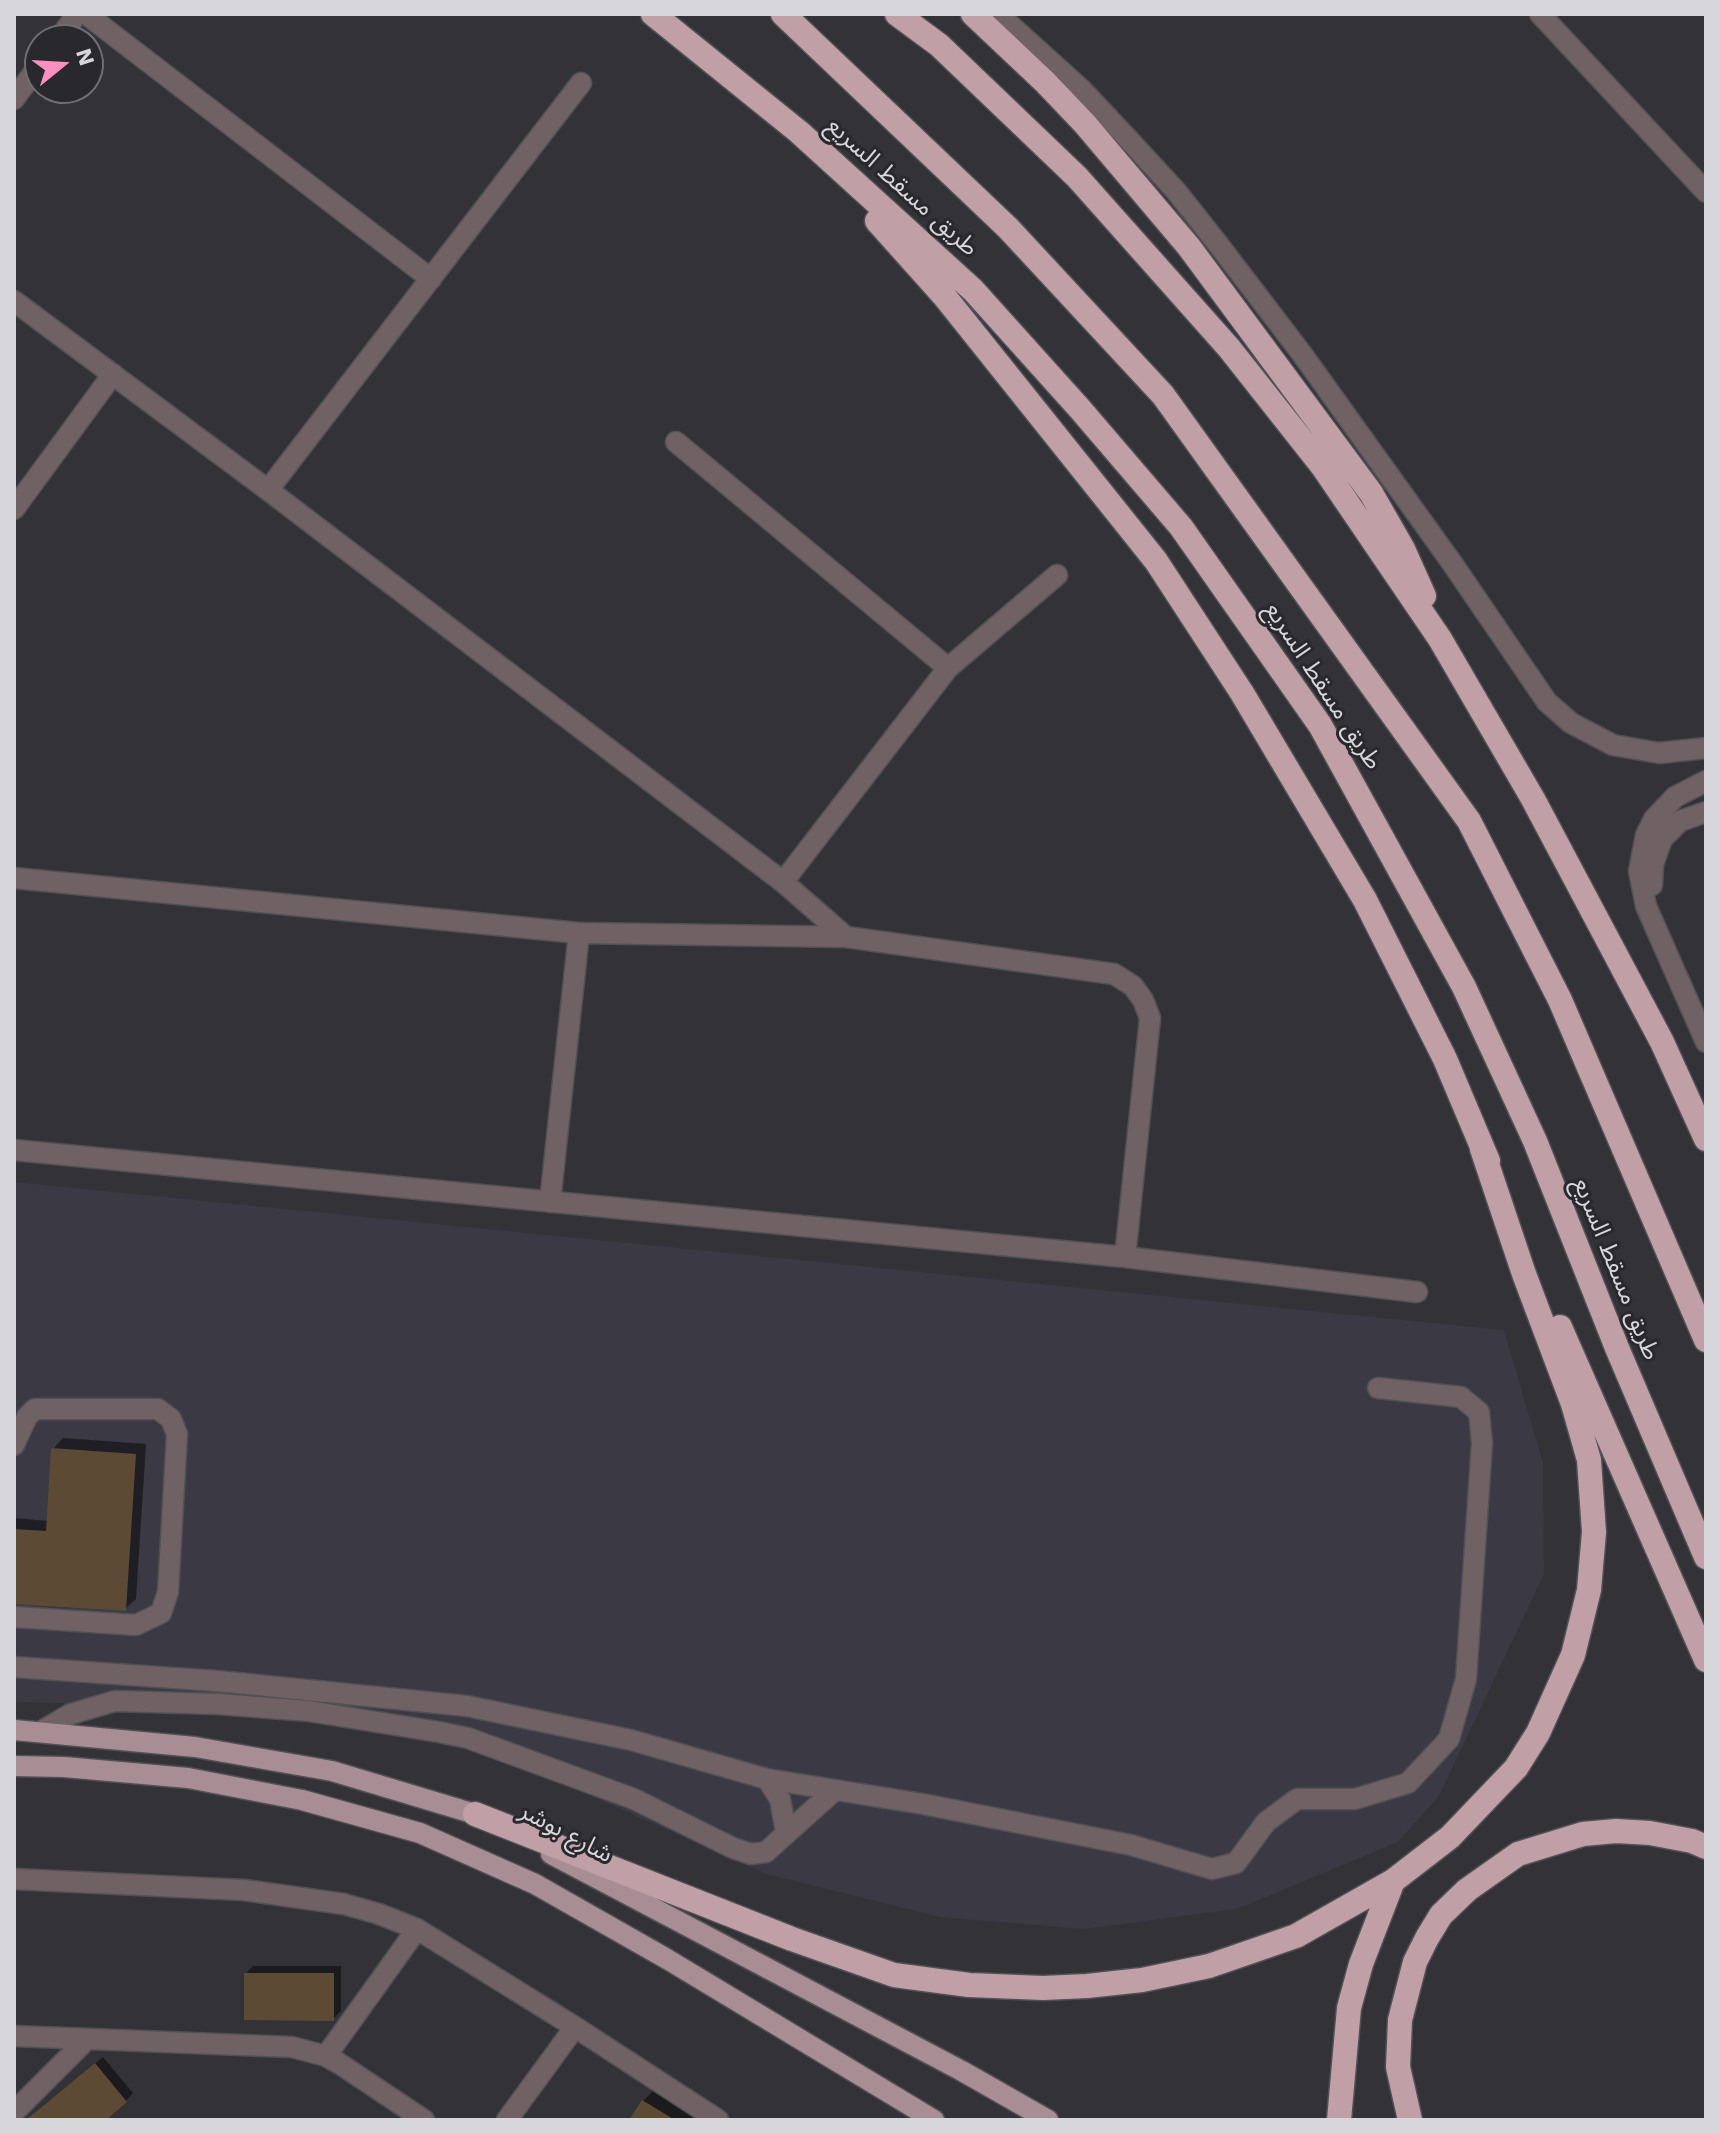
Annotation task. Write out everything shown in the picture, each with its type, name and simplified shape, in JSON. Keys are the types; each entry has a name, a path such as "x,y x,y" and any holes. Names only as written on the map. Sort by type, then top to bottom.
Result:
{"highway":[{"name":"طريق مسقط السريع","path":"653,14 799,132 973,290 1181,527 1320,725 1464,987 1535,1141 1617,1348 1706,1557"},
{"name":"طريق مسقط السريع","path":"783,14 1008,228 1163,395 1469,821 1560,1000 1706,1340"},
{"path":"897,14 939,45 1077,177 1229,348 1323,467 1440,639 1533,799 1655,1029 1706,1139"},
{"path":"973,14 1005,42 1085,124 1189,247 1371,493 1412,569 1440,639"},
{"path":"799,132 945,297 1156,561 1242,693 1365,900 1445,1059 1706,1660"},
{"path":"475,1814 792,1939 894,1975 969,1985 1087,1986 1142,1980 1209,1966 1296,1936 1393,1881 1450,1837 1516,1768 1538,1733 1573,1655 1589,1590 1594,1532 1589,1460 1573,1404 1524,1274 1482,1149"},
{"path":"1410,2120 1398,2067 1403,2009 1415,1962 1427,1938 1441,1915 1467,1890 1518,1854 1583,1834 1616,1831 1650,1833 1692,1841 1706,1847"},
{"path":"1339,2120 1349,2008 1361,1964 1393,1881"}],"main road":[{"name":"شارع بوشر","path":"14,1730 195,1747 332,1771 475,1814 962,2071 1048,2120"},
{"path":"14,1766 64,1767 188,1778 302,1800 420,1833 535,1884 667,1959 934,2120"}],"street":[{"path":"86,14 431,279"},
{"path":"998,14 1082,90 1176,191 1328,391 1547,702 1571,723 1613,745 1659,753 1706,748"},
{"path":"1540,14 1706,192"},
{"path":"268,490 581,83"},
{"path":"14,301 783,882 846,937"},
{"path":"14,509 113,374"},
{"path":"676,442 948,668"},
{"path":"783,882 948,668 1057,575"},
{"path":"1706,781 1688,789 1664,807 1646,835 1640,853 1640,889 1661,947 1706,1042"},
{"path":"1661,947 1664,927 1652,890 1657,851 1662,839 1680,821 1706,812"},
{"path":"14,878 579,933 846,937 1114,974 1133,986 1150,1018 1125,1257"},
{"path":"550,1202 579,933"},
{"path":"14,1150 1125,1257 1417,1292"},
{"path":"14,1667 217,1681 467,1706 631,1740 767,1779 923,1804 1131,1845 1212,1869 1236,1863 1266,1822 1297,1799 1355,1799 1408,1783 1449,1739 1466,1679 1482,1443 1479,1412 1461,1397 1378,1388"},
{"path":"14,1445 27,1417 35,1409 158,1409 171,1419 177,1434 168,1592 161,1613 136,1625 14,1617"},
{"path":"42,1731 71,1714 115,1701 309,1711 468,1738 634,1799 751,1854 766,1852 835,1790"},
{"path":"767,1779 780,1799 786,1832"},
{"path":"14,1879 244,1890 344,1904 417,1929 718,2120"},
{"path":"326,2056 417,1929"},
{"path":"507,2120 575,2027"},
{"path":"14,2036 292,2047 326,2056 424,2120"},
{"path":"14,2112 87,2039"}],"shaded area":[{"path":"14,1182 1504,1330 1543,1463 1544,1574 1439,1796 1398,1842 1237,1909 1084,1929 940,1917 766,1874 493,1752 213,1707 14,1702"}],"building":[{"path":"51,1448 136,1454 126,1611 14,1604 14,1529 46,1531"},
{"path":"244,1973 334,1973 334,2021 244,2020"},
{"path":"95,2063 127,2102 106,2120 26,2120"},
{"path":"642,2100 675,2120 629,2120"}]}
